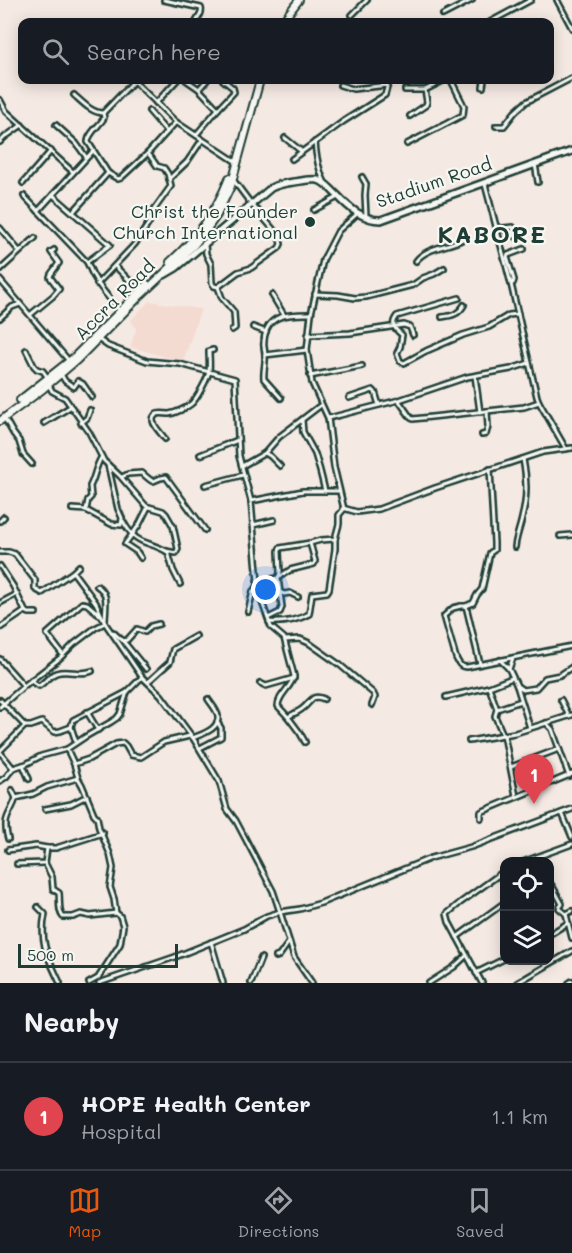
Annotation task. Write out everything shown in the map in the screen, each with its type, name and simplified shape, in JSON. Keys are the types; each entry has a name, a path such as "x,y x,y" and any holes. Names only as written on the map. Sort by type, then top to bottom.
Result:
{"main road":[{"path":"283,18 297,0"},
{"name":"Accra Road","path":"95,337 161,277 213,213 224,192 235,161 257,84"},
{"name":"Accra Road","path":"48,381 61,374 120,310 194,245 207,229 225,200 232,180 257,84"},
{"name":"Stadium Road","path":"326,184 358,214 372,220 381,220 572,151"},
{"path":"309,180 321,175"},
{"path":"161,277 181,264 278,184 318,180 326,184"},
{"path":"169,266 181,264"},
{"name":"Accra Road","path":"2,418 71,362"}],"street":[{"path":"164,0 201,8 199,18"},
{"path":"352,15 367,0"},
{"path":"443,15 472,0"},
{"path":"497,18 531,0"},
{"path":"557,0 572,28"},
{"path":"496,126 504,126 525,102 572,78"},
{"path":"131,84 103,113 104,118 88,139 108,173 121,178 176,122"},
{"path":"139,84 176,122 235,161"},
{"path":"156,103 173,84"},
{"path":"192,84 218,109"},
{"path":"199,89 203,84"},
{"path":"196,135 234,92 228,84"},
{"path":"405,90 425,90 437,84"},
{"path":"407,144 463,115 464,106 454,84"},
{"path":"291,159 385,95 388,85 353,89 340,85"},
{"path":"410,116 426,105 425,90"},
{"path":"74,94 94,111 103,113"},
{"path":"0,100 6,111 73,172"},
{"path":"149,111 167,132"},
{"path":"0,142 22,125"},
{"path":"56,125 76,143 86,157"},
{"path":"285,138 302,151"},
{"path":"169,179 187,162 202,140"},
{"path":"315,142 316,157 326,184"},
{"path":"23,183 51,151"},
{"path":"38,211 93,151"},
{"path":"97,284 135,244 149,223 153,211 171,186 164,168 157,166 148,153"},
{"path":"535,164 538,182"},
{"path":"73,212 108,173"},
{"path":"362,177 366,184 366,218"},
{"path":"218,287 238,272 251,268 279,248 281,244 279,236 232,180"},
{"path":"484,182 539,402 566,449"},
{"path":"53,195 110,246 87,262"},
{"path":"24,196 87,262 97,284 120,310"},
{"path":"314,210 338,197"},
{"path":"268,620 290,622 309,614 312,594 327,592 329,589 339,515 344,510 334,467 328,418 310,376 308,335 321,267 330,245 338,231 358,214"},
{"path":"496,225 518,238"},
{"path":"0,228 19,250"},
{"path":"0,269 34,238"},
{"path":"416,261 424,253 463,239"},
{"path":"205,244 206,254 211,264 212,283 218,287 222,298 235,315 235,328 232,330"},
{"path":"511,284 514,280 507,257 524,249"},
{"path":"30,315 59,289 50,277 59,263 51,252 54,250"},
{"path":"115,266 132,283"},
{"path":"315,294 366,297 413,285 444,268"},
{"path":"0,280 71,362"},
{"path":"272,295 284,315"},
{"path":"459,298 422,310 399,314 393,321 394,326 402,335 397,353 400,361 404,363 463,335 489,327 508,315 518,314"},
{"path":"0,318 12,307 20,304"},
{"path":"442,317 456,314 464,305"},
{"path":"281,398 264,379 266,332 272,322 284,315 311,314"},
{"path":"308,335 350,333 405,325 410,327 413,335"},
{"path":"253,327 266,332"},
{"path":"95,337 108,346 147,361 180,364 236,379 239,456 251,501 257,584 271,627 285,640 294,678 277,702 281,711 288,717 305,742"},
{"path":"26,350 34,366 43,372 55,393 65,398 89,432 101,458 122,477 148,507 163,511 173,526 176,553 149,545 132,535 122,520 110,482 108,465"},
{"path":"165,439 154,424 153,418 156,414 171,413 191,404 209,372 209,351 213,350"},
{"path":"265,355 307,350"},
{"path":"328,418 399,400 467,377 511,369 529,363"},
{"path":"310,376 362,366"},
{"path":"61,374 65,381 74,387 78,381 81,382 92,397"},
{"path":"475,376 480,412"},
{"path":"349,398 373,390 379,405"},
{"path":"399,400 413,419 524,407 539,402"},
{"path":"242,466 265,453 274,441 321,405"},
{"path":"44,423 70,406"},
{"path":"81,423 87,418 90,410"},
{"path":"483,435 488,429 487,411"},
{"path":"2,418 19,441 23,454 32,464"},
{"path":"302,420 303,432 315,454 325,491"},
{"path":"201,455 238,440"},
{"path":"343,508 357,512 379,509 543,452 572,448"},
{"path":"265,453 280,466"},
{"path":"86,510 88,500 92,497 90,486 101,458"},
{"path":"514,547 523,515 526,490 523,459"},
{"path":"490,469 494,550 490,553 482,589 473,603 461,606 444,616 451,646 459,664 467,667 572,646"},
{"path":"122,477 132,473 142,473 149,481 166,477 205,530"},
{"path":"205,485 244,474"},
{"path":"251,501 303,491 339,491"},
{"path":"141,558 137,552 125,545 148,507"},
{"path":"72,509 86,510 114,525 120,525 122,520"},
{"path":"0,521 4,517"},
{"path":"253,525 274,520"},
{"path":"560,536 572,535"},
{"path":"268,620 280,612 282,607 278,578 280,548 335,539"},
{"path":"257,584 278,578 296,568 314,564 310,543"},
{"path":"166,551 180,584"},
{"path":"0,552 15,554 35,580 36,589 42,593 79,566"},
{"path":"0,566 25,611 36,613"},
{"path":"73,572 96,603 101,616 142,677 160,695 192,737 219,781 227,809 236,821 273,891 294,957 312,983"},
{"path":"0,581 6,576"},
{"path":"248,612 257,584"},
{"path":"97,586 103,589 106,595 105,622"},
{"path":"280,592 298,597"},
{"path":"0,603 17,594"},
{"path":"63,655 47,634 82,603 87,604 101,616"},
{"path":"466,606 480,664"},
{"path":"0,628 25,611"},
{"path":"2,706 94,628 105,622"},
{"path":"123,641 128,640 137,629 145,632 151,626 159,624"},
{"path":"112,631 146,669"},
{"path":"148,682 170,662 173,649 196,636"},
{"path":"285,640 300,639 317,647 373,693 375,697 372,705"},
{"path":"509,669 513,658"},
{"path":"0,660 24,686"},
{"path":"500,660 509,669 517,686 530,728"},
{"path":"517,686 523,690 536,688 545,678 560,675 572,667"},
{"path":"32,680 39,686 55,673 85,674 92,671"},
{"path":"76,743 71,727 73,720 127,692 142,677"},
{"path":"260,683 266,686 294,678"},
{"path":"446,697 489,687 512,678"},
{"path":"489,687 497,709 495,716 503,735 516,796"},
{"path":"0,781 12,768 41,756 67,749 117,718 127,692"},
{"path":"288,717 306,706 311,699 317,697 324,699"},
{"path":"74,764 89,759 119,743 126,746 131,755 141,757 164,742 192,737 212,729 217,722 218,714 208,699"},
{"path":"0,700 2,706 26,726"},
{"path":"469,741 503,735 570,716 561,700"},
{"path":"497,709 521,701"},
{"path":"87,712 98,730"},
{"path":"12,768 0,751 26,726 42,722 54,732 71,727"},
{"path":"199,748 222,736 217,722"},
{"path":"482,818 481,812 570,775 552,729 546,723"},
{"path":"67,749 97,817 113,868 110,887 116,913 120,916 123,926 120,944 98,978 89,983"},
{"path":"511,767 559,749"},
{"path":"23,765 29,779"},
{"path":"16,798 78,778"},
{"path":"8,839 6,815 16,798 12,790"},
{"path":"45,809 70,804 87,796"},
{"path":"99,983 175,957 267,916 321,903 431,858 471,847 572,809"},
{"path":"562,813 572,837"},
{"path":"8,850 36,846 56,848 102,833"},
{"path":"534,857 572,844"},
{"path":"47,848 45,863 52,877 53,889 59,893 60,912 63,917 116,913"},
{"path":"17,864 45,863"},
{"path":"482,983 447,914 500,874"},
{"path":"554,889 561,900 562,904 559,908 566,914 572,938"},
{"path":"457,937 500,906"},
{"path":"38,907 45,914 43,943 60,983"},
{"path":"566,914 572,911"},
{"path":"554,931 568,923"},
{"path":"211,942 224,983"},
{"path":"276,957 290,942"},
{"path":"517,983 572,951"},
{"path":"429,983 454,967 467,955"},
{"path":"251,983 261,958"},
{"path":"476,973 500,961"}],"shaded area":[{"path":"149,301 201,309 183,362 130,347 136,329 131,320"}],"place":[{"name":"Christ the Founder Church International","path":"310,222"},
{"name":"HOPE Health Center","path":"534,804"}],"district":[{"name":"KABORE","path":"492,235"}]}
